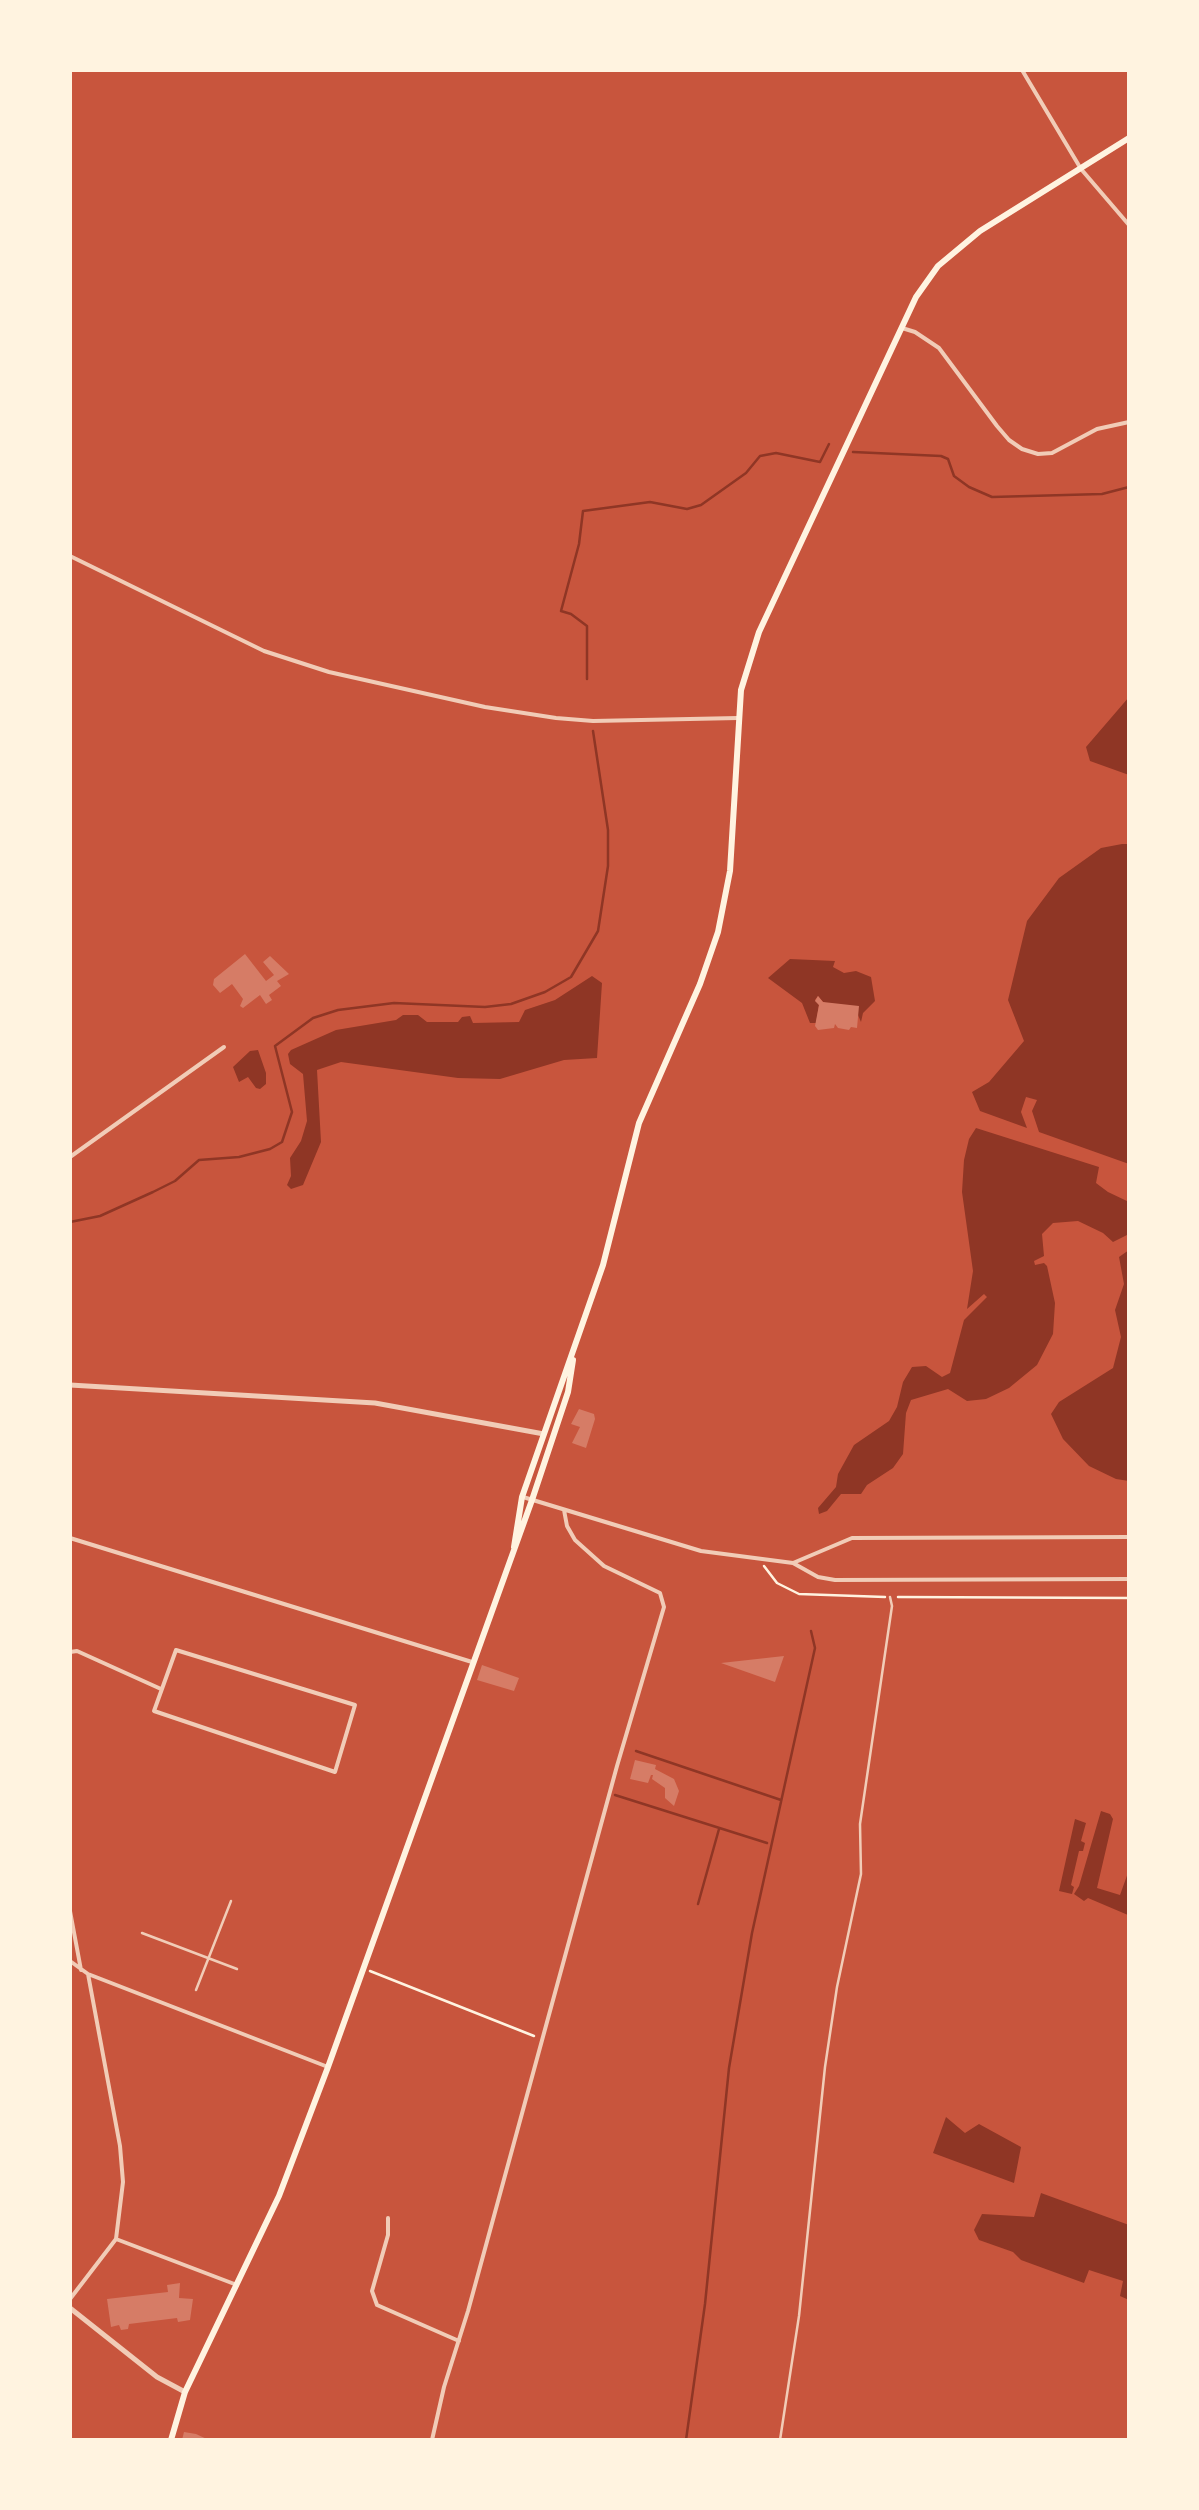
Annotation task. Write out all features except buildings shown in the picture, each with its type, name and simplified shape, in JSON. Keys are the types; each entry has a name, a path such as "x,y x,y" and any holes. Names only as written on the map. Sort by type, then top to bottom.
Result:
{"main road":[{"path":"514,1548 522,1497 603,1265 639,1124 700,984 718,932 732,853 738,718 748,662 759,632 916,297 938,266 980,232 1129,138"},
{"path":"171,2440 185,2392 279,2196 328,2068 554,1437 568,1392 572,1358"}],"street":[{"path":"1022,70 1081,168 1129,225"},
{"path":"902,328 916,332 939,348 997,426 1022,449 1052,454 1098,430 1129,422"},
{"path":"70,556 264,652 329,672 485,707 556,718 738,718"},
{"path":"70,1157 224,1047"},
{"path":"70,1386 375,1404 554,1437"},
{"path":"522,1497 701,1551 793,1563 835,1580 1129,1578"},
{"path":"432,2440 664,1607 660,1594 604,1566 576,1540 566,1526 564,1510"},
{"path":"793,1563 852,1538 1129,1537"},
{"path":"70,1538 472,1662"},
{"path":"176,1650 355,1705 335,1772 162,1714 154,1710 161,1690 176,1650"},
{"path":"70,1652 77,1651 161,1690"},
{"path":"70,1912 81,1970"},
{"path":"70,1961 88,1974 188,2009 328,2068"},
{"path":"70,2300 116,2239 123,2182 120,2146 88,1974"},
{"path":"388,2218 388,2235 373,2284 374,2299 382,2309 458,2341"},
{"path":"116,2239 238,2286"},
{"path":"70,2310 157,2377 185,2392"}],"lane":[{"path":"780,2440 799,2316 825,2067 863,1859 860,1824 892,1606 890,1597"},
{"path":"196,1990 230,1900"},
{"path":"142,1933 237,1970"}],"path":[{"path":"762,1560 777,1583 798,1594 1129,1598"},
{"path":"364,1969 542,2039"}],"shaded area":[{"path":"1129,697 1129,775 1090,761 1086,747"},
{"path":"1129,844 1129,1164 1039,1132 1032,1111 1037,1100 1026,1097 1021,1112 1027,1128 980,1111 972,1092 989,1082 1024,1041 1008,1000 1027,921 1059,878 1101,848"},
{"path":"790,959 835,961 833,967 844,973 856,971 871,977 875,1001 863,1013 861,1022 858,1015 823,1002 818,996 816,1023 810,1023 802,1003 768,978"},
{"path":"592,976 602,983 597,1058 564,1060 500,1079 458,1078 341,1062 317,1070 321,1142 303,1185 291,1189 287,1185 290,1158 307,1121 303,1074 290,1064 291,1050 336,1030 396,1020 403,1015 418,1015 427,1022 458,1022 470,1016 473,1023 519,1022 525,1010 555,1000"},
{"path":"258,1050 266,1073 266,1084 260,1089 248,1077 239,1082 233,1067 250,1051"},
{"path":"976,1128 1099,1167 1096,1183 1129,1202 1129,1234 1113,1242 1078,1221 1053,1223 1042,1234 1044,1256 1034,1261 1035,1265 1047,1266 1055,1303 1053,1334 1037,1365 1009,1388 986,1399 967,1401 948,1389 911,1400 906,1413 903,1454 893,1468 867,1485 861,1494 841,1494 827,1511 819,1514 818,1508 836,1487 838,1474 854,1445 889,1421 912,1367 926,1366 942,1377 950,1373 964,1320 987,1297 984,1294 967,1309 973,1271 962,1192 964,1160"},
{"path":"1129,1250 1129,1481 1089,1466 1063,1439 1051,1414 1059,1402 1113,1368 1121,1337 1115,1310 1124,1284 1119,1257"},
{"path":"1101,1811 1113,1819 1097,1888 1120,1895 1129,1870 1128,1915 1074,1894"},
{"path":"1075,1819 1086,1823 1072,1894 1059,1891"},
{"path":"946,2117 965,2133 979,2124 1021,2147 1014,2183 933,2153"},
{"path":"1041,2193 1129,2225 1129,2300 1120,2296 1123,2281 1089,2270 1084,2283 979,2240 974,2230 982,2214 1034,2217"}],"waterway":[{"path":"587,679 587,626 561,611 579,544 583,511 650,502 687,509 701,505 746,473 760,456 776,453 820,462 829,444"},
{"path":"853,452 941,456 948,459 954,476 992,497 1102,494 1129,487"},
{"path":"70,1222 100,1216 153,1192 175,1181 199,1160 239,1157 282,1142 292,1112 275,1046 313,1018 338,1010 394,1003 485,1007 511,1004 545,992 571,977 598,931 608,866 608,830 593,731"},
{"path":"686,2440 705,2304 729,2068 752,1933 815,1648 811,1631"},
{"path":"636,1751 781,1800"},
{"path":"615,1795 767,1843"},
{"path":"698,1904 719,1829"}]}
